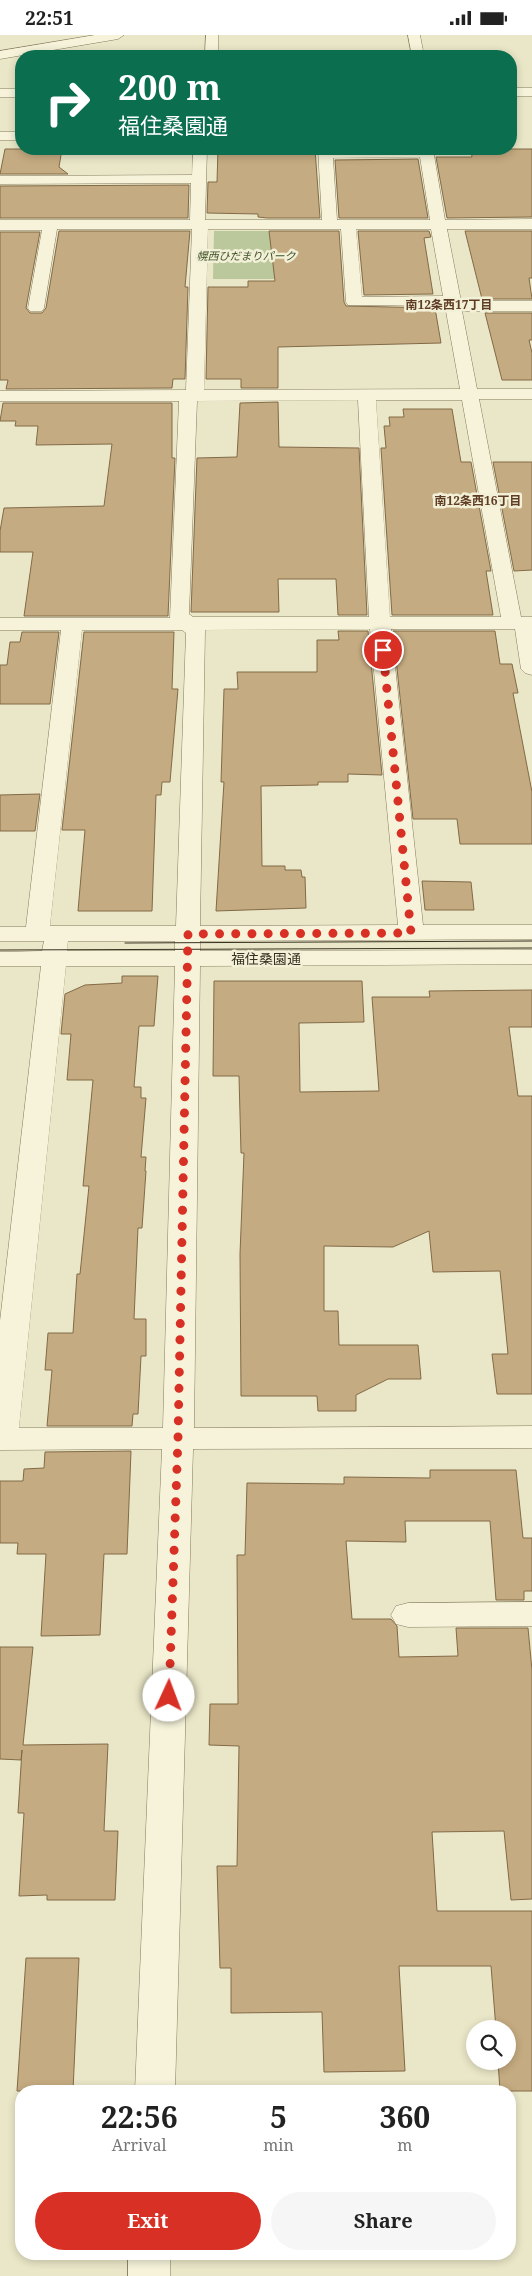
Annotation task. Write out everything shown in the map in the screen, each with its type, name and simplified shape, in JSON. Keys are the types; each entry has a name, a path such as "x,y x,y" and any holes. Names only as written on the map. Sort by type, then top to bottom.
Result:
{"street":[{"path":"30,50 118,35"},
{"path":"212,35 212,50"},
{"path":"414,35 417,50"},
{"path":"0,55 15,52"},
{"path":"517,93 532,92"},
{"path":"0,95 15,94"},
{"path":"0,137 15,136"},
{"path":"155,2085 178,1438 187,946 196,631 179,616 200,229 198,225 200,155"},
{"path":"325,155 330,225"},
{"path":"427,155 470,394 532,669"},
{"path":"0,180 199,179"},
{"path":"0,225 530,224 532,242"},
{"path":"36,308 50,225"},
{"path":"348,225 354,302 532,306"},
{"path":"0,396 532,394"},
{"path":"367,395 380,623 411,933"},
{"path":"0,624 523,623"},
{"path":"72,624 50,942 1,1439 532,1437"},
{"name":"福住桑園通","path":"187,946 411,933 532,932"},
{"name":"福住桑園通","path":"0,934 50,942 532,957"},
{"name":"福住桑園通","path":"0,959 50,942"},
{"path":"408,1615 532,1614"},
{"path":"148,2276 149,2260"}],"green space":[{"name":"幌西ひだまりパーク","path":"214,231 278,231 279,279 213,279"}],"building":[{"path":"5,149 15,149 15,155 61,155 59,167 68,174 0,174"},
{"path":"517,149 532,149 532,217 447,218 436,157 472,157 472,155 517,155"},
{"path":"218,155 315,155 320,218 267,218 258,217 258,214 207,213 208,182 217,182"},
{"path":"418,159 428,218 339,218 335,160"},
{"path":"189,185 188,218 0,218 0,186"},
{"path":"59,231 190,231 185,287 188,287 185,379 173,379 172,388 6,389 8,380 0,380 0,232 40,232 26,308 30,313 42,313 46,308"},
{"path":"269,231 339,231 344,302 346,306 435,308 441,343 278,347 278,388 241,388 241,379 206,379 208,287 248,287 248,281 275,281"},
{"path":"358,231 429,231 431,237 424,238 433,294 364,295"},
{"path":"465,231 532,231 532,278 529,278 532,299 482,299"},
{"path":"485,313 532,313 532,340 529,340 532,353 532,380 502,380"},
{"path":"278,402 279,447 359,448 367,615 338,615 336,579 278,579 279,612 191,612 197,458 237,457 240,403"},
{"path":"3,403 172,403 172,458 175,458 168,616 24,616 33,552 0,552 0,531 4,508 104,506 112,444 36,445 38,426 15,426 16,421 0,421"},
{"path":"403,409 452,409 461,462 471,462 491,571 486,571 493,615 392,615 381,448 386,448 384,426 390,426 389,417 404,417"},
{"path":"493,462 532,462 532,570 514,571"},
{"path":"338,631 368,631 382,775 348,774 348,782 318,782 318,785 261,786 262,866 285,866 285,870 301,870 302,877 305,877 306,908 216,911 224,782 221,782 224,689 238,689 237,672 317,672 317,640 339,640"},
{"path":"393,631 495,631 500,664 512,664 518,693 513,693 532,792 532,844 460,844 457,819 413,819"},
{"path":"22,632 59,632 50,704 0,704 0,665 7,665 10,642 20,642"},
{"path":"84,632 174,632 172,689 178,689 170,782 162,782 161,795 156,795 152,911 78,911 85,830 62,830"},
{"path":"40,794 35,831 0,831 0,795"},
{"path":"422,881 471,882 474,910 425,910"},
{"path":"122,976 158,976 154,1026 139,1026 134,1087 141,1087 141,1098 146,1098 141,1157 146,1157 146,1171 142,1228 138,1228 134,1319 146,1319 146,1356 141,1356 138,1414 133,1414 132,1426 47,1426 52,1370 45,1370 48,1333 73,1333 77,1274 80,1274 89,1186 83,1186 93,1080 67,1080 71,1034 61,1034 65,994 85,985 122,983"},
{"path":"214,981 362,981 364,1022 299,1023 300,1092 379,1091 372,997 430,997 429,991 532,990 532,1027 509,1027 518,1096 532,1096 532,1394 497,1394 492,1354 508,1354 500,1271 433,1272 429,1231 393,1247 324,1246 324,1311 338,1311 339,1345 418,1345 421,1379 388,1379 356,1395 356,1411 318,1411 317,1396 241,1396 240,1254 244,1153 241,1153 239,1076 213,1076"},
{"path":"131,1451 127,1554 104,1554 100,1635 41,1636 46,1554 17,1554 18,1543 0,1543 0,1481 23,1481 24,1469 44,1468 45,1452"},
{"path":"430,1470 516,1470 523,1538 532,1538 532,1591 524,1591 524,1600 496,1600 490,1521 405,1521 406,1542 346,1541 352,1619 391,1619 397,1626 399,1657 458,1656 456,1628 528,1628 532,1670 532,1899 511,1900 504,1831 432,1832 437,1911 532,1911 532,2091 516,2091 516,2085 500,2085 499,2070 516,2070 516,2020 495,2020 491,1966 399,1966 405,2071 324,2072 322,2012 231,2013 231,1968 220,1968 217,1866 237,1866 239,1746 209,1745 210,1704 238,1704 237,1555 245,1555 247,1483 344,1484 344,1477 430,1478"},
{"path":"0,1647 33,1647 23,1745 108,1744 104,1831 118,1831 115,1900 47,1900 47,1895 19,1896 24,1813 18,1813 22,1750 21,1760 0,1759"},
{"path":"26,1958 79,1958 73,2085 17,2085"}],"tram line":[{"path":"125,943 532,941"},
{"path":"0,950 532,948"}],"district":[{"name":"南12条西17丁目","path":"449,304"},
{"name":"南12条西16丁目","path":"478,500"}],"route":[{"path":"169,1696 178,1438 188,934 411,933 383,650"}]}
